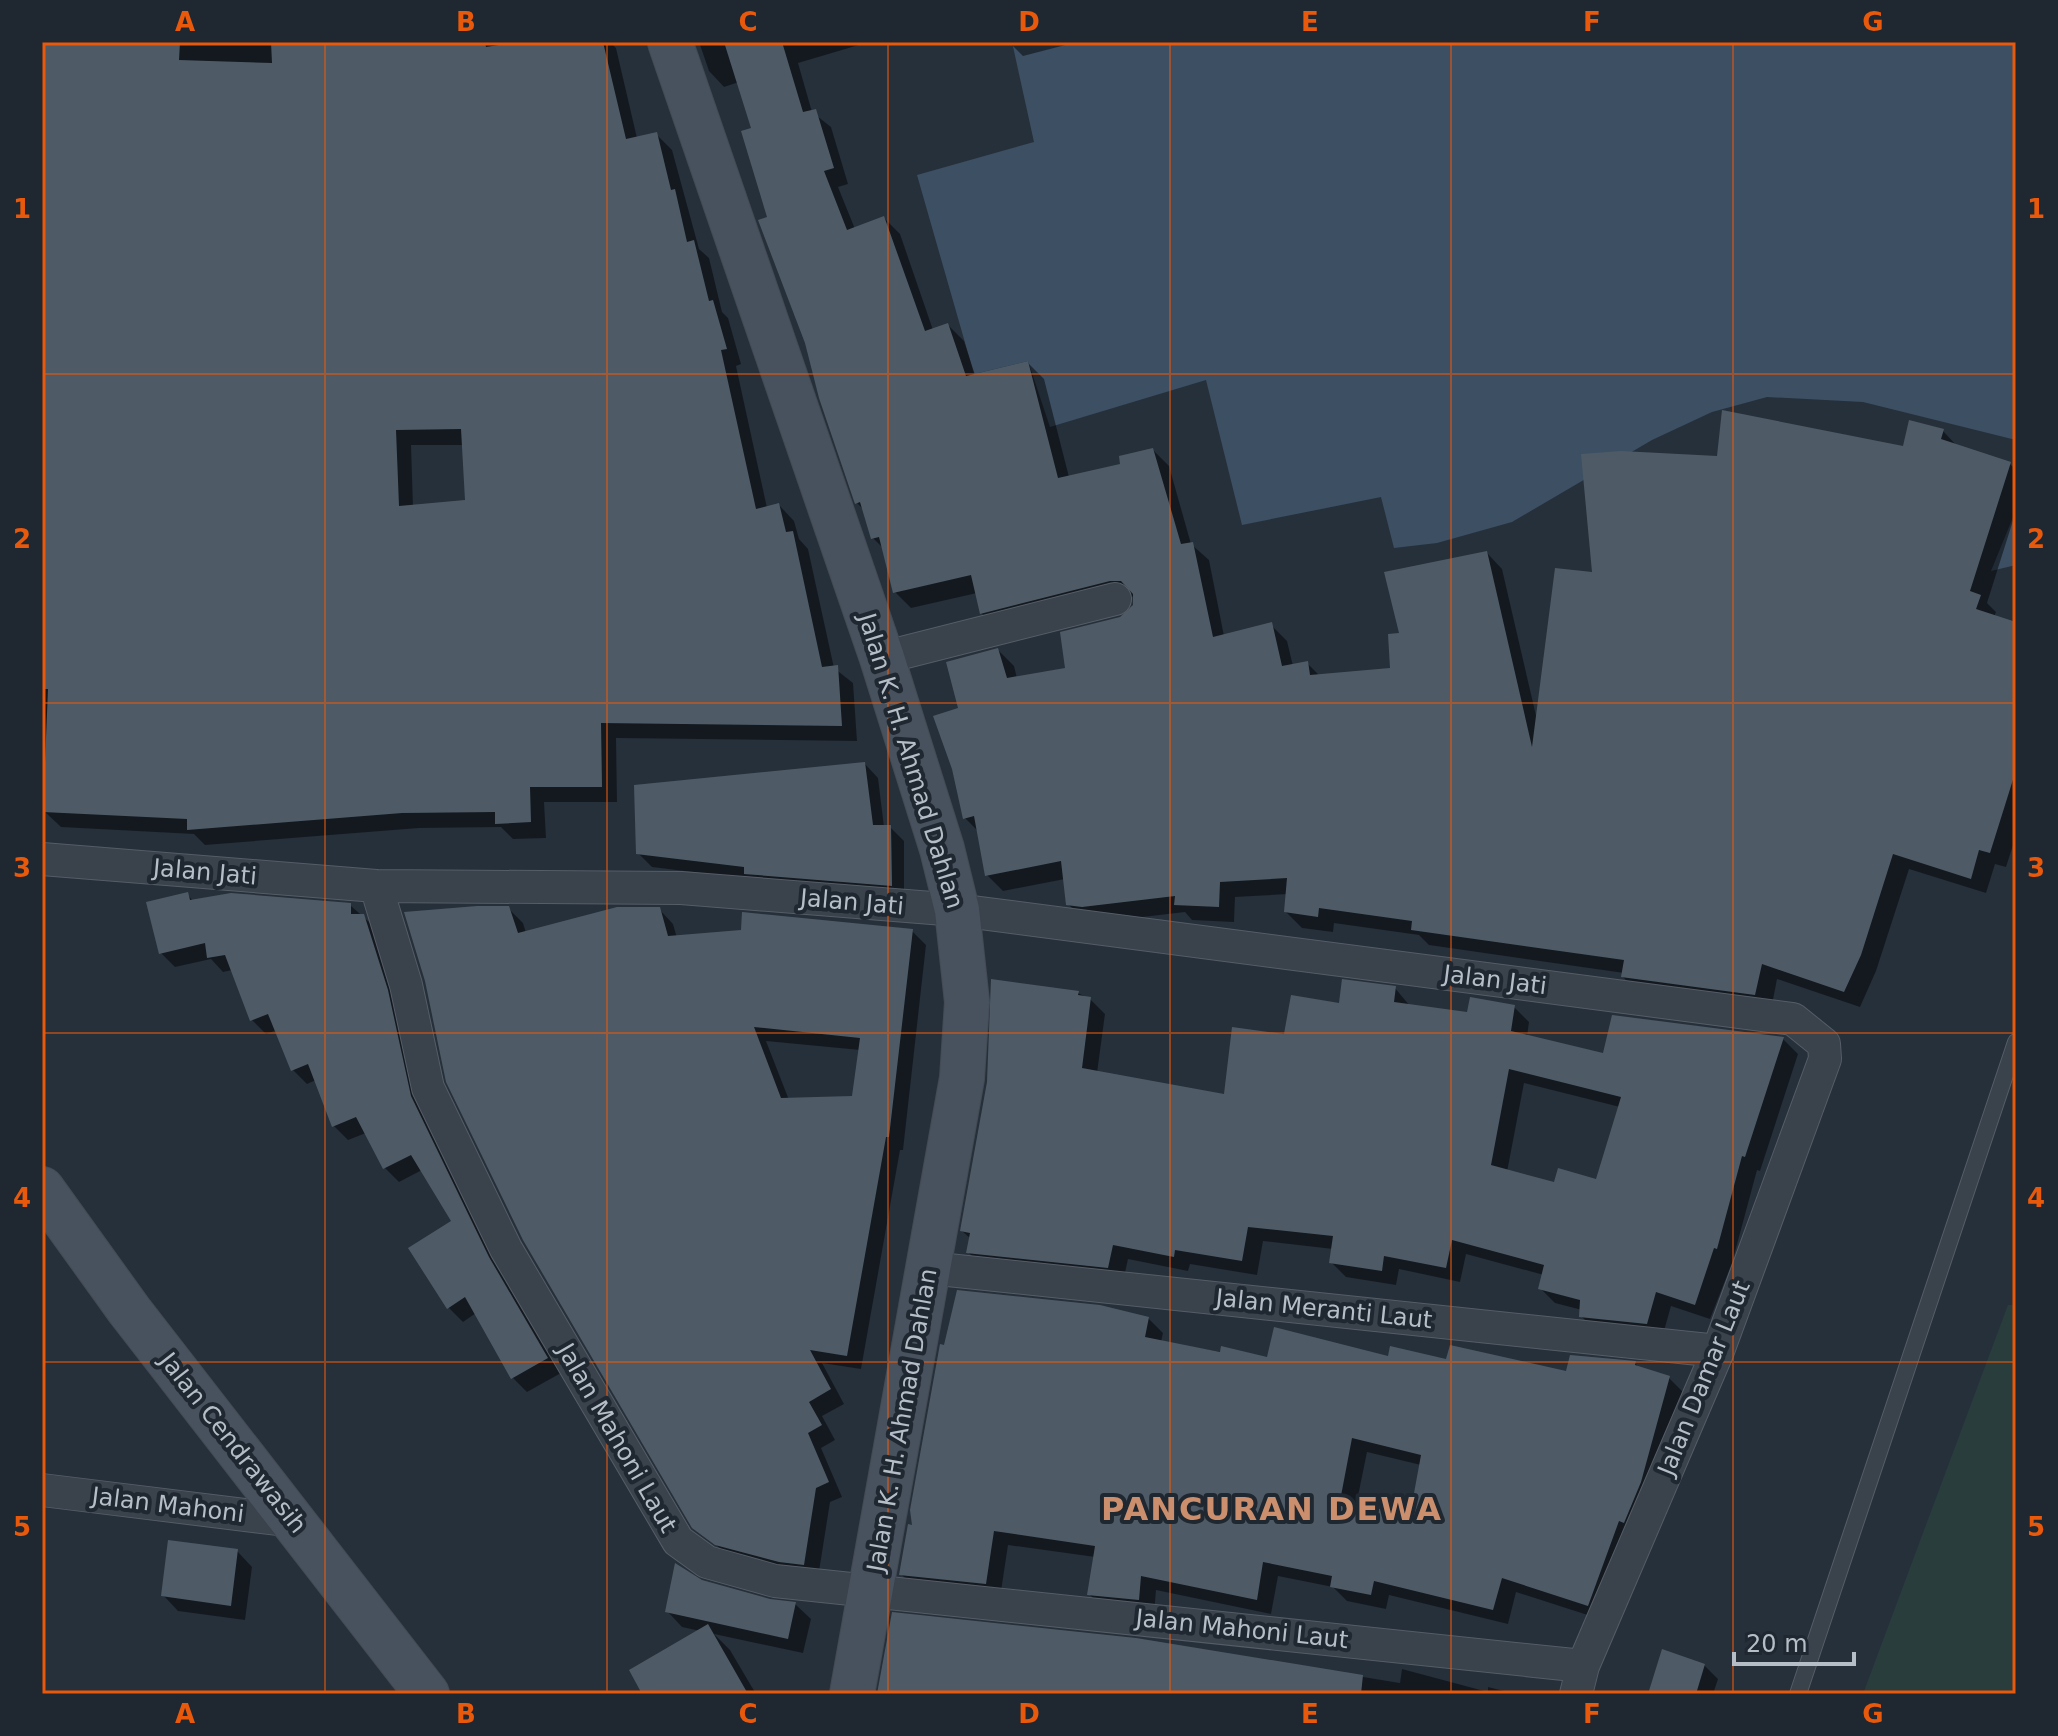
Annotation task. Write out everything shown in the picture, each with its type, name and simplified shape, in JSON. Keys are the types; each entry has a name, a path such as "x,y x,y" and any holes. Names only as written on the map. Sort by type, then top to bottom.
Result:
{"main road":[{"name":"Jalan K. H. Ahmad Dahlan","path":"670,42 882,658 957,910 967,1002 962,1078 852,1694"},
{"name":"Jalan Cendrawasih","path":"42,1189 129,1310 427,1694"}],"street":[{"path":"882,658 1115,599"},
{"name":"Jalan Jati","path":"42,859 376,886 681,888 957,910 1793,1019 1824,1044 1825,1059"},
{"name":"Jalan Mahoni Laut","path":"376,886 406,985 428,1088 506,1249 678,1541 707,1562 775,1581 872,1589 1580,1680"},
{"name":"Jalan Damar Laut","path":"1580,1680 1718,1351 1825,1059"},
{"name":"Jalan Meranti Laut","path":"929,1268 1718,1351"},
{"name":"Jalan Mahoni","path":"42,1490 294,1521"}],"lane":[{"path":"1798,1694 2015,1046"}],"green space":[{"path":"2008,1305 2016,1305 2016,1694 1863,1694"}],"water":[{"path":"1012,42 2016,42 2016,440 1863,402 1767,397 1712,412 1652,440 1512,522 1437,543 1394,548 1381,497 1242,525 1206,380 1050,427 1028,361 974,374 917,175 1034,142"},
{"path":"2016,510 2016,565 1991,571"}],"building":[{"path":"42,42 180,42 179,60 272,63 271,42 485,42 486,47 519,42 603,42 626,139 657,132 687,242 694,240 709,301 713,300 727,349 721,350 756,509 779,503 786,532 793,531 822,667 838,665 842,726 601,723 602,787 530,787 531,822 495,824 495,812 402,813 187,830 187,819 43,812 48,689 42,689","holes":["461,429 465,500 399,506 396,430"]},
{"path":"724,42 782,42 803,112 816,109 834,168 824,171 847,230 884,216 925,331 948,323 966,376 1028,361 1058,478 1120,464 1119,456 1153,448 1181,544 1193,542 1213,637 1272,622 1282,666 1308,661 1310,675 1390,668 1388,634 1399,633 1384,572 1487,551 1532,747 1555,568 1592,572 1581,454 1621,451 1717,456 1722,410 1903,446 1909,420 1944,429 1941,439 2011,462 1970,591 1981,595 1976,609 2016,622 2016,770 1990,853 1979,850 1971,879 1893,854 1861,955 1844,992 1762,964 1755,995 1621,977 1624,960 1411,930 1412,921 1319,908 1318,917 1284,912 1287,878 1220,882 1219,907 1174,905 1175,896 1082,907 1066,905 1061,861 985,876 974,816 963,819 952,769 933,716 958,708 946,662 998,648 1007,678 1065,668 1060,632 1120,617 1133,605 1133,594 1121,581 1110,581 980,614 971,575 893,593 879,537 871,539 860,502 855,504 819,398 805,343 758,220 767,217 741,131 751,128"},
{"path":"865,762 873,825 891,825 892,886 744,874 744,867 636,854 634,785"},
{"path":"188,892 190,900 231,893 351,903 351,914 364,914 388,990 411,1096 489,1257 548,1358 511,1379 465,1297 447,1309 408,1248 451,1221 411,1155 383,1169 356,1117 332,1127 308,1064 291,1071 268,1014 250,1021 225,955 207,958 205,943 159,954 146,902"},
{"path":"509,906 518,933 617,907 660,907 668,936 741,930 742,912 913,929 889,1137 886,1137 847,1356 810,1350 831,1389 809,1402 822,1425 808,1433 829,1482 816,1488 804,1565 779,1562 715,1545 692,1528 523,1240 446,1082 425,981 404,912","holes":["754,1027 860,1038 852,1096 781,1098"]},
{"path":"991,979 1079,991 1078,995 1091,997 1082,1068 1224,1094 1232,1027 1284,1034 1291,995 1339,1003 1342,979 1396,986 1394,1002 1467,1012 1470,997 1515,1005 1511,1031 1603,1053 1612,1015 1784,1037 1745,1157 1742,1156 1717,1249 1714,1248 1695,1305 1656,1292 1647,1324 1579,1317 1580,1300 1538,1289 1544,1265 1452,1240 1446,1268 1384,1256 1382,1271 1329,1263 1333,1236 1248,1227 1242,1261 1175,1250 1174,1257 1113,1245 1108,1268 966,1253 970,1233 960,1231 987,1082","holes":["1509,1069 1621,1097 1596,1179 1558,1168 1554,1182 1491,1165"]},
{"path":"957,1290 1100,1305 1149,1317 1145,1337 1220,1352 1221,1346 1267,1357 1274,1327 1388,1356 1390,1346 1446,1359 1450,1345 1566,1371 1570,1355 1636,1361 1635,1365 1670,1376 1641,1482 1624,1523 1619,1521 1588,1606 1502,1578 1493,1610 1374,1581 1371,1595 1330,1587 1332,1576 1263,1562 1257,1600 1141,1576 1139,1600 1087,1595 1095,1546 994,1531 986,1584 899,1575 908,1524 912,1525 910,1510 940,1344 944,1345","holes":["1352,1438 1421,1455 1410,1515 1340,1501"]},
{"path":"168,1540 238,1549 231,1606 161,1596"},
{"path":"675,1563 702,1580 770,1599 796,1602 788,1639 665,1612"},
{"path":"892,1612 1136,1638 1363,1675 1361,1694 877,1694"},
{"path":"708,1624 748,1694 642,1694 629,1670"},
{"path":"1662,1649 1705,1664 1696,1694 1648,1694"}],"district":[{"name":"PANCURAN DEWA","path":"1272,1509"}]}
